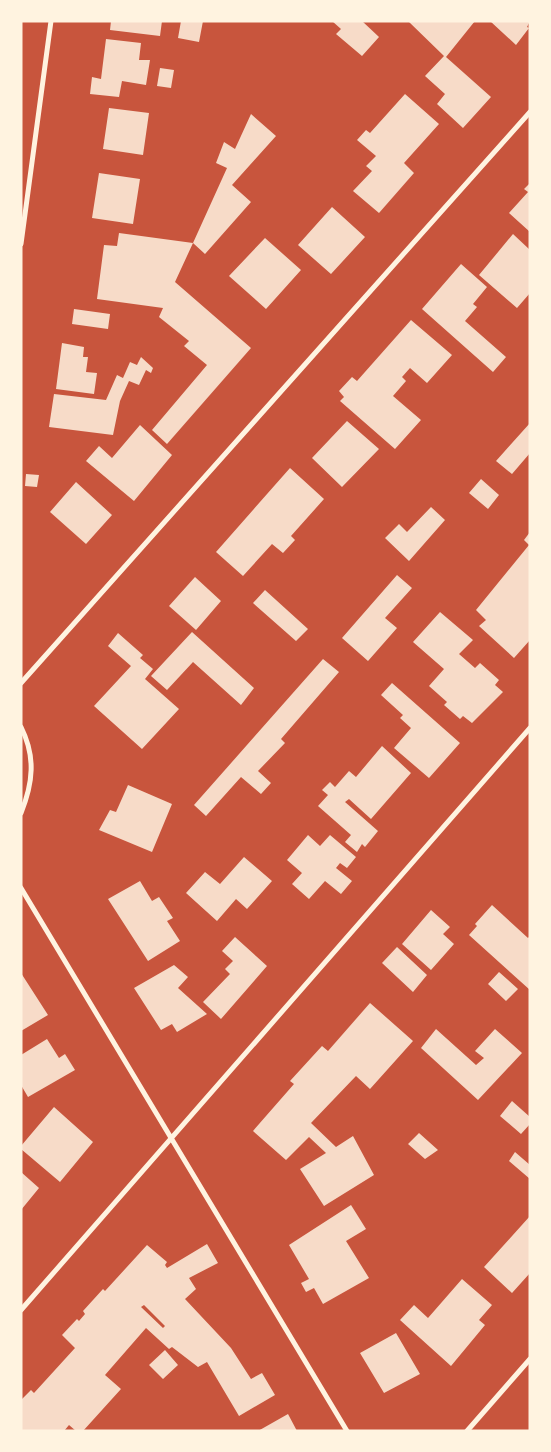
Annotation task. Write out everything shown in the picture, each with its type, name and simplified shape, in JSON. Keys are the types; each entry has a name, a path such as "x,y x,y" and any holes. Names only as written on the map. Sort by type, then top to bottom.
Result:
{"street":[{"path":"21,244 51,21"},
{"path":"21,683 530,112"},
{"path":"21,727 32,758 31,790 21,812"},
{"path":"21,1310 530,728"},
{"path":"21,888 347,1431"},
{"path":"466,1431 530,1359"}],"building":[{"path":"111,21 162,21 160,36 110,30"},
{"path":"181,21 203,21 199,42 178,38"},
{"path":"332,21 362,21 379,37 362,56 336,34 341,29"},
{"path":"408,21 475,21 446,57 491,97 463,128 437,104 445,94 425,76 444,56"},
{"path":"490,21 530,21 527,27 529,28 516,45"},
{"path":"106,39 141,43 139,60 150,60 146,85 122,81 119,97 90,94 92,77 101,79"},
{"path":"160,68 174,70 171,88 157,86"},
{"path":"405,94 439,124 404,163 414,173 379,213 353,191 372,171 366,166 376,156 357,140 366,130 370,133"},
{"path":"109,108 149,113 143,155 103,149"},
{"path":"251,114 276,136 232,185 251,202 205,254 193,243 227,168 216,163 224,142 235,149"},
{"path":"99,173 140,179 133,224 92,218"},
{"path":"530,183 530,232 509,213 528,192 524,189"},
{"path":"332,207 365,237 331,274 298,245"},
{"path":"119,233 193,243 175,282 251,348 167,444 152,430 207,365 184,346 189,341 159,317 163,308 97,299 104,245 117,246"},
{"path":"513,234 530,250 530,293 517,308 479,275"},
{"path":"265,238 301,270 266,309 229,276"},
{"path":"461,264 487,287 473,304 477,307 465,321 506,357 493,372 422,309"},
{"path":"74,309 110,314 108,329 72,324"},
{"path":"411,320 452,355 427,383 410,368 402,377 406,381 393,396 421,420 395,449 340,401 344,397 339,391 352,377 357,381"},
{"path":"62,343 84,347 83,357 88,357 86,372 97,373 94,394 56,389"},
{"path":"141,357 153,368 151,373 146,370 139,385 129,381 120,401 113,435 49,427 54,394 106,400 117,375 123,378 130,362 137,365"},
{"path":"347,421 379,449 342,487 312,458"},
{"path":"530,423 530,453 512,474 496,461"},
{"path":"140,425 172,455 134,501 86,461 99,446 112,458"},
{"path":"290,468 324,499 291,536 295,540 283,553 272,544 243,576 216,552"},
{"path":"26,474 39,475 37,487 25,486"},
{"path":"481,479 499,495 488,509 469,493"},
{"path":"76,482 112,515 86,544 50,512"},
{"path":"431,507 445,520 409,561 385,538 399,524 407,532"},
{"path":"530,532 530,640 514,658 479,626 486,620 476,610 529,545 524,540"},
{"path":"397,575 412,588 385,618 397,628 368,661 342,638"},
{"path":"195,577 221,601 196,630 169,606"},
{"path":"265,590 308,629 296,641 253,603"},
{"path":"440,612 473,640 459,654 475,668 480,663 499,680 495,685 503,692 472,723 463,716 460,719 444,705 447,702 429,686 444,669 413,642"},
{"path":"192,632 254,688 241,705 193,662 167,690 151,676"},
{"path":"118,633 143,655 140,658 153,669 145,679 179,709 142,749 94,706 131,666 108,646"},
{"path":"323,659 339,672 281,739 285,743 258,771 271,783 261,794 241,777 206,816 194,805"},
{"path":"392,683 460,743 429,778 394,748 411,728 400,718 403,715 381,695"},
{"path":"382,746 411,773 371,819 349,799 345,802 378,831 365,847 362,844 357,852 345,842 351,835 318,806 328,795 322,790 330,782 335,787 349,771 356,777"},
{"path":"128,785 172,804 152,852 99,830 110,810 116,812"},
{"path":"308,835 320,846 330,835 356,857 347,868 340,863 336,868 352,881 341,894 325,881 309,899 292,884 302,873 287,860"},
{"path":"244,857 272,881 247,909 236,899 217,921 186,893 205,872 220,884"},
{"path":"140,881 152,901 159,897 173,918 167,921 180,941 148,961 108,899"},
{"path":"492,905 528,938 530,936 530,990 469,935 477,926 475,924"},
{"path":"431,910 450,927 443,934 454,944 431,970 402,944"},
{"path":"235,937 267,966 221,1019 203,1002 230,974 225,969 233,961 222,951"},
{"path":"397,947 427,975 413,992 382,963"},
{"path":"174,965 188,977 178,988 207,1014 177,1032 172,1024 161,1030 134,988"},
{"path":"499,972 518,989 506,1001 488,984"},
{"path":"21,973 48,1015 21,1031"},
{"path":"370,1003 413,1041 370,1089 356,1076 311,1123 336,1147 353,1136 374,1175 324,1206 300,1169 326,1153 309,1137 286,1160 253,1131 294,1084 290,1081 322,1046 328,1051"},
{"path":"436,1029 476,1065 484,1058 475,1051 495,1029 522,1053 478,1100 421,1048"},
{"path":"47,1039 59,1058 65,1054 75,1070 28,1097 21,1085 21,1055"},
{"path":"512,1101 530,1117 530,1124 521,1134 500,1116"},
{"path":"54,1107 93,1142 60,1182 21,1149 21,1146"},
{"path":"419,1133 438,1150 425,1159 408,1144"},
{"path":"515,1152 530,1165 530,1179 509,1161"},
{"path":"21,1172 39,1188 21,1210"},
{"path":"351,1205 366,1229 346,1241 369,1278 323,1304 314,1288 306,1292 301,1283 309,1279 289,1245"},
{"path":"530,1216 530,1273 512,1293 484,1267"},
{"path":"207,1244 218,1263 189,1278 196,1289 185,1299 231,1348 251,1379 262,1373 275,1395 239,1416 207,1362 198,1367 172,1347 169,1349 146,1328 105,1375 121,1389 83,1431 76,1431 69,1425 64,1431 21,1431 21,1400 31,1390 34,1393 75,1348 62,1335 77,1319 79,1321 85,1314 83,1311 103,1289 105,1291 147,1245 167,1262 165,1265 167,1268","holes":["144,1305 165,1326 163,1328 141,1307"]},
{"path":"462,1279 492,1305 479,1320 485,1325 451,1366 400,1320 414,1305 428,1318"},
{"path":"396,1333 420,1374 384,1393 360,1353"},
{"path":"165,1350 178,1365 163,1379 149,1365"},
{"path":"288,1414 297,1431 258,1431"}]}
